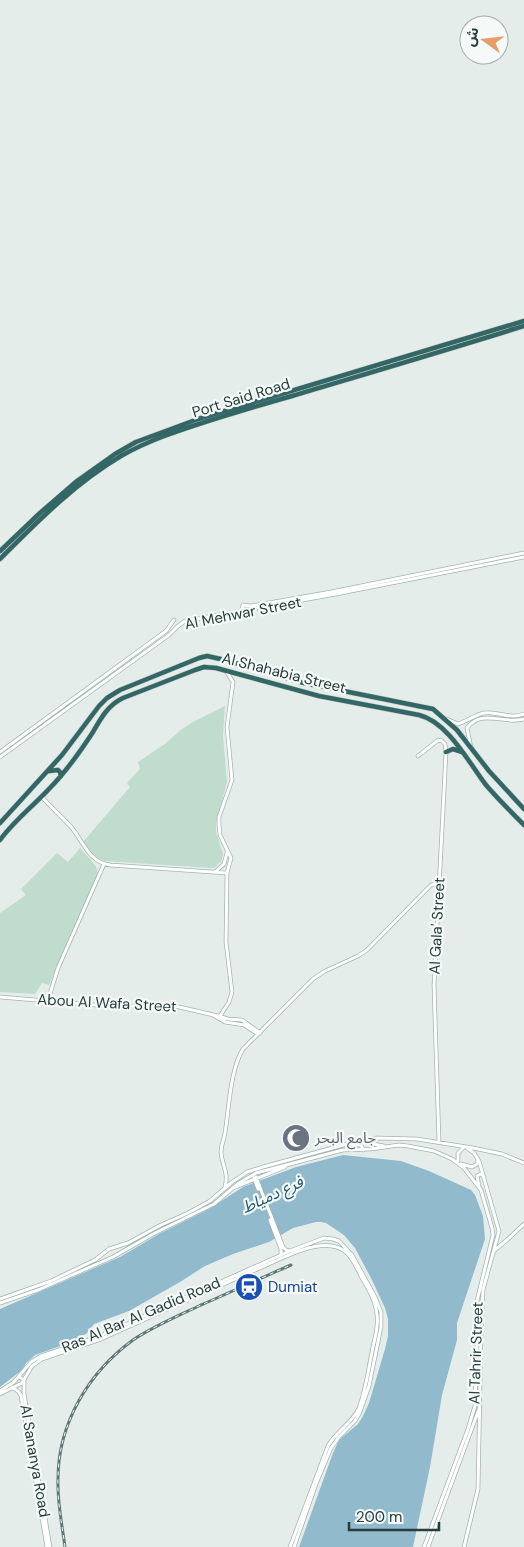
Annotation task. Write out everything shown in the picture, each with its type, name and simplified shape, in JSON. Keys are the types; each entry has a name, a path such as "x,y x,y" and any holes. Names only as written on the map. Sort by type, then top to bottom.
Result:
{"highway":[{"name":"Port Said Road","path":"0,559 72,491 107,465 131,451 173,433 524,321"},
{"name":"Port Said Road","path":"0,551 77,481 114,454 136,442 198,419 524,326"},
{"name":"Al Shahabia Street","path":"0,823 48,771 72,743 99,706 110,696 120,690 201,657 211,657 312,684 434,709 458,732 493,776 524,809"},
{"path":"185,664 188,672"},
{"name":"Al Shahabia Street","path":"0,840 61,776 85,744 103,714 112,705 123,698 198,668 207,667 319,696 426,717 435,722 524,825"},
{"path":"309,693 312,684"},
{"path":"319,696 321,686"},
{"path":"413,704 416,714"},
{"path":"446,752 453,749 463,753"},
{"path":"478,773 484,772 485,766"},
{"path":"48,771 57,769 61,776"},
{"path":"486,783 485,779 487,776 493,776"},
{"path":"14,808 16,813 22,815"}],"street":[{"name":"Al Mehwar Street","path":"144,650 168,635 183,622 332,594 524,553"},
{"name":"Al Mehwar Street","path":"386,582 524,557"},
{"name":"Al Mehwar Street","path":"241,612 244,605 252,606 332,594"},
{"name":"Al Mehwar Street","path":"0,757 144,650 168,630 174,620"},
{"path":"220,1016 230,1000 232,992 226,948 227,873 231,859 220,836 219,823 231,781 227,727 233,682 231,676 226,671"},
{"path":"233,682 242,675"},
{"name":"Al Mehwar Street","path":"0,752 81,696"},
{"path":"444,718 458,724 476,715 485,713 495,713 509,717 517,717 524,714"},
{"path":"468,726 475,720 484,718 493,717 513,721 524,719"},
{"path":"465,722 465,725 468,726 467,730 471,748"},
{"path":"418,756 439,740 445,744 446,752"},
{"name":"Al Gala' Street","path":"438,1142 434,985 446,752"},
{"path":"42,797 71,827 90,855 104,864 227,873"},
{"path":"215,872 223,865 228,852"},
{"path":"48,1000 58,968 104,864"},
{"path":"224,1189 226,1174 221,1146 225,1134 230,1092 240,1055 313,979 364,952 431,885 439,883"},
{"name":"Abou Al Wafa Street","path":"0,997 107,1006 170,1005 228,1019 244,1020 259,1034"},
{"name":"Abou Al Wafa Street","path":"212,1015 225,1022 244,1025 259,1034"},
{"path":"0,1299 51,1281 93,1261 116,1246 128,1243 210,1201 238,1177 255,1169 346,1144 371,1139 397,1138 438,1142 502,1154 524,1163"},
{"path":"371,1139 373,1144 385,1146"},
{"path":"346,1144 360,1145 363,1150"},
{"path":"0,1303 38,1290 119,1254 155,1233 214,1204 232,1188 256,1173 337,1151 363,1150 399,1145 440,1153 459,1163 472,1167 477,1164 478,1159 471,1150 464,1147"},
{"path":"459,1163 458,1153 464,1147"},
{"name":"Al Tahrir Street","path":"464,1547 478,1489 482,1296 499,1231 478,1159"},
{"name":"Al Tahrir Street","path":"424,1547 475,1406 478,1329 476,1307 493,1235 481,1190 459,1163"},
{"path":"232,1188 280,1170 288,1164"},
{"path":"479,1186 480,1183 477,1176 481,1174 484,1177"},
{"path":"255,1178 278,1237 282,1250 281,1255"},
{"path":"494,1251 524,1224"},
{"path":"278,1237 284,1249 290,1251"},
{"path":"326,1246 329,1242 327,1238 342,1243 349,1250 360,1266 378,1302 381,1312 381,1327 371,1367"},
{"name":"Ras Al Bar Al Gadid Road","path":"12,1386 31,1362 41,1356 100,1336 290,1251 327,1238"},
{"path":"290,1547 332,1445 359,1415 367,1392 377,1325 376,1309 370,1292 354,1262 340,1248 342,1243"},
{"path":"116,1246 114,1251 116,1254 119,1254"},
{"name":"Ras Al Bar Al Gadid Road","path":"0,1392 24,1380 32,1366 42,1359 101,1339 308,1248 326,1246 340,1248"},
{"path":"103,1253 107,1255 107,1260"},
{"path":"478,1296 480,1298 482,1296"},
{"path":"476,1307 479,1305 482,1307"},
{"path":"19,1376 24,1380"},
{"name":"Al Sananya Road","path":"24,1380 24,1394 48,1547"},
{"name":"Al Sananya Road","path":"12,1386 21,1396 48,1547"},
{"name":"Al Tahrir Street","path":"428,1547 479,1408"},
{"path":"294,1547 315,1483"}],"green space":[{"path":"225,706 223,736 227,782 216,823 216,832 223,854 221,863 211,868 105,861 97,858 83,842 130,787 127,783 140,769 138,762 165,744 182,729"},
{"path":"80,848 96,866 98,874 49,985 42,983 35,994 0,992 0,913 26,895 21,889 57,853 68,862"}],"water":[{"name":"فرع دمياط","path":"343,1155 401,1161 429,1171 471,1190 475,1195 483,1216 485,1239 457,1323 457,1340 442,1395 430,1467 413,1547 299,1547 339,1440 358,1424 369,1403 388,1336 388,1319 385,1308 355,1248 344,1235 326,1223 316,1222 293,1228 269,1242 205,1266 129,1311 94,1324 87,1333 77,1340 35,1355 26,1363 22,1370 0,1387 0,1309 120,1257 159,1234 209,1209 243,1187 296,1167"}],"railway":[{"path":"65,1547 58,1496 59,1458 70,1419 90,1383 117,1353 141,1335 166,1321 291,1265"}],"place":[{"name":"جامع البحر","path":"296,1138"},
{"name":"Dumiat","path":"249,1287"}]}
